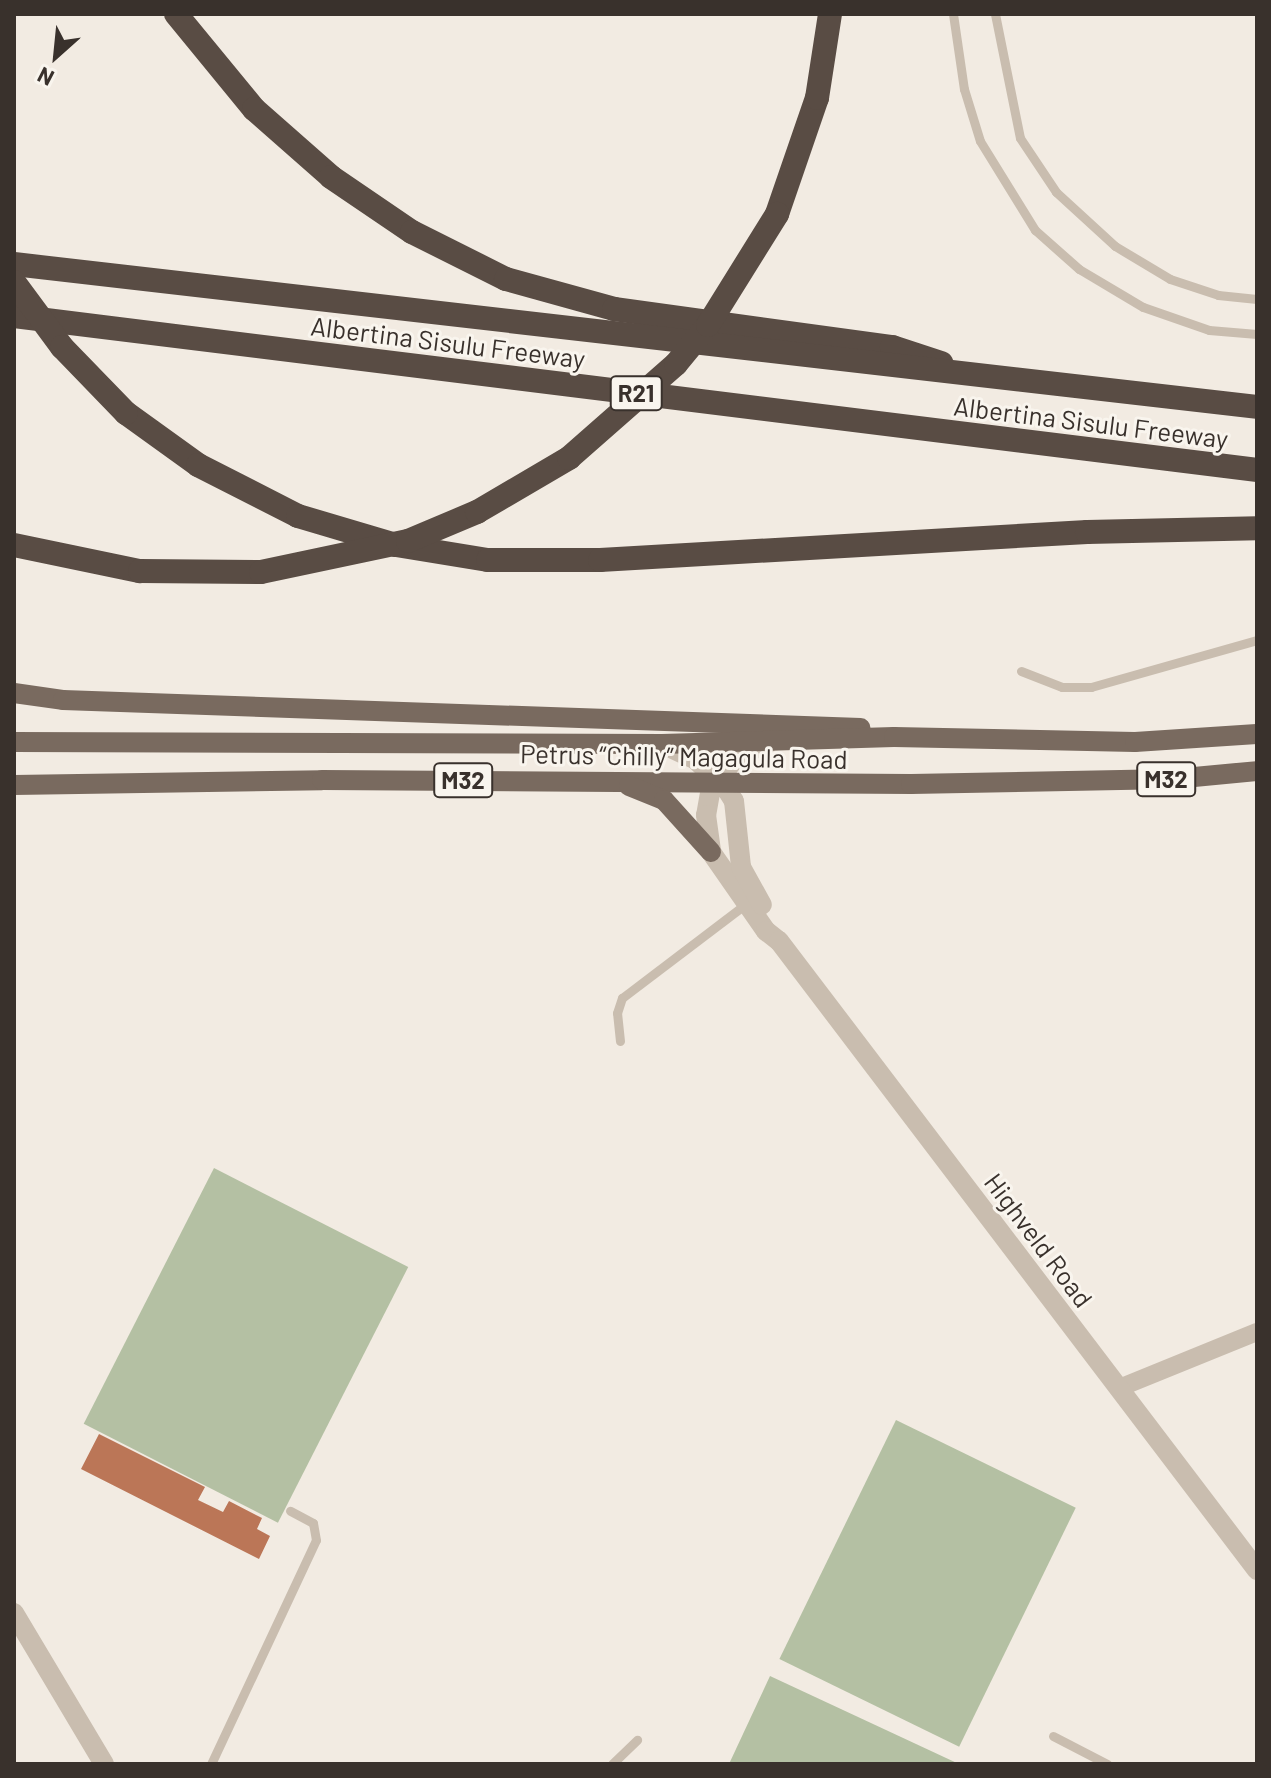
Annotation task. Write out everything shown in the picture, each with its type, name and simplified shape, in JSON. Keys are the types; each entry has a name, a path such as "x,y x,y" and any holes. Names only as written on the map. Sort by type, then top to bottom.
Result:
{"highway":[{"path":"176,14 227,78 292,145 370,206 458,257 582,302 912,350 956,372"},
{"path":"14,545 140,571 261,572 408,541 477,512 569,458 676,364 708,325 777,214 817,98 830,14"},
{"name":"Albertina Sisulu Freeway","path":"14,264 1257,407"},
{"path":"14,282 62,347 126,413 198,465 298,516 396,545 488,560 600,560 1087,532 1257,528"},
{"name":"Albertina Sisulu Freeway","path":"14,316 1257,470"}],"main road":[{"path":"14,693 79,701 836,724 894,737"},
{"name":"Petrus “Chilly” Magagula Road","path":"14,742 662,744 894,737 1135,742 1257,734"},
{"name":"Petrus “Chilly” Magagula Road","path":"14,785 609,780 911,784 1173,779 1257,771"},
{"path":"609,780 664,800 711,852"}],"street":[{"name":"Highveld Road","path":"780,740 744,751 717,781 706,815 711,852 746,904 779,941 1257,1570"},
{"name":"Highveld Road","path":"662,744 696,760 734,801 741,867 779,941"},
{"path":"1119,1388 1257,1332"},
{"path":"14,1613 104,1764"}],"lane":[{"path":"953,14 964,89 980,141 1035,230 1079,269 1143,307 1209,330 1257,334"},
{"path":"995,14 1020,138 1056,192 1115,246 1170,279 1218,295 1257,299"},
{"path":"1021,671 1062,687 1091,687 1257,640"},
{"path":"620,1041 617,1013 622,998 746,904"},
{"path":"211,1764 316,1540 313,1523 290,1511"},
{"path":"1053,1736 1107,1764"},
{"path":"612,1764 637,1740"}],"green space":[{"path":"214,1168 408,1267 278,1523 84,1424"},
{"path":"896,1420 1076,1508 959,1747 779,1659"},
{"path":"770,1676 959,1764 729,1764"}],"building":[{"path":"99,1434 205,1487 198,1500 223,1512 229,1501 262,1518 257,1529 270,1536 259,1559 81,1469"}]}
